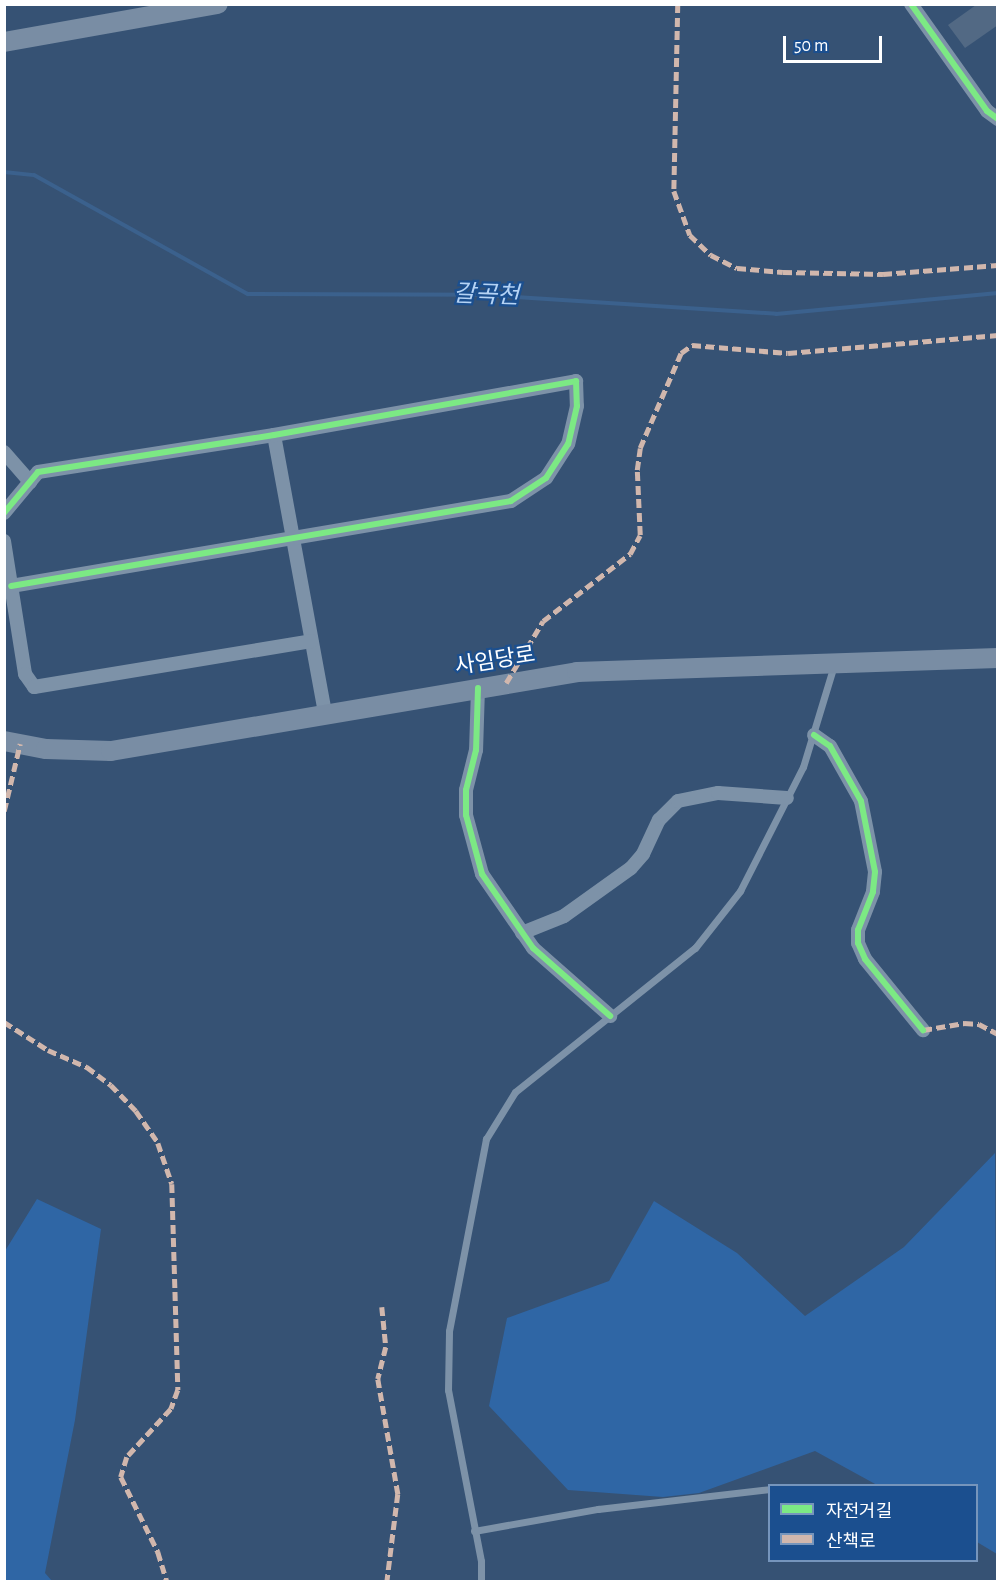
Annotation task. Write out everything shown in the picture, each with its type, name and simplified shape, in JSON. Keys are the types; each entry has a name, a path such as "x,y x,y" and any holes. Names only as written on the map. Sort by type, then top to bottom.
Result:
{"main road":[{"path":"4,42 218,4"},
{"name":"사임당로","path":"4,741 46,749 111,751 577,672 998,658"}],"street":[{"path":"911,4 987,111 998,119"},
{"path":"4,513 38,471 274,435 576,381 577,406 568,444 546,478 511,501 293,540 11,586"},
{"path":"274,435 325,714"},
{"path":"4,452 30,482"},
{"path":"4,541 25,674 34,687 312,641"},
{"path":"478,688 476,750 466,790 466,815 482,874 522,933 610,1016"},
{"path":"814,735 830,746 861,801 875,872 873,892 858,930 858,943 865,959 923,1030"},
{"path":"522,933 564,916 631,868 643,854 658,820 678,801 718,793 787,798"}],"lane":[{"path":"481,1581 448,1390 449,1330 486,1139 515,1092 694,948 740,891 787,798 814,735 834,662"},
{"path":"474,1531 597,1509 768,1489"}],"shaded area":[{"path":"995,1153 997,1554 978,1543 978,1484 875,1484 815,1451 699,1493 663,1497 568,1490 489,1406 507,1318 609,1281 654,1201 737,1253 805,1316 904,1247"},
{"path":"37,1199 101,1229 75,1420 45,1573 52,1581 5,1581 5,1251"}],"building":[{"path":"976,5 998,5 998,25 965,48 948,25"}],"waterway":[{"name":"갈곡천","path":"4,172 34,175 248,294 486,295 776,314 998,293"}],"marked path":[{"path":"678,4 674,191 690,235 711,255 737,268 783,272 883,274 998,265"},
{"path":"506,683 543,621 630,554 640,535 637,470 640,448 681,353 692,345 788,353 998,335"},
{"path":"4,811 20,744"},
{"path":"4,1022 48,1050 87,1067 111,1085 136,1111 158,1143 172,1184 178,1390 171,1409 127,1457 121,1477 158,1552 167,1582"},
{"path":"923,1030 964,1023 979,1024 998,1034"},
{"path":"382,1307 386,1347 378,1379 398,1494 387,1582"}],"cycle path":[{"path":"911,4 987,111 998,119"},
{"path":"4,513 38,472 274,435 576,381 577,406 568,444 546,478 511,501 11,586"},
{"path":"478,688 476,750 466,790 466,815 482,874 533,948 610,1016"},
{"path":"814,735 830,746 861,801 875,872 873,892 858,930 858,943 865,959 923,1030"}]}
